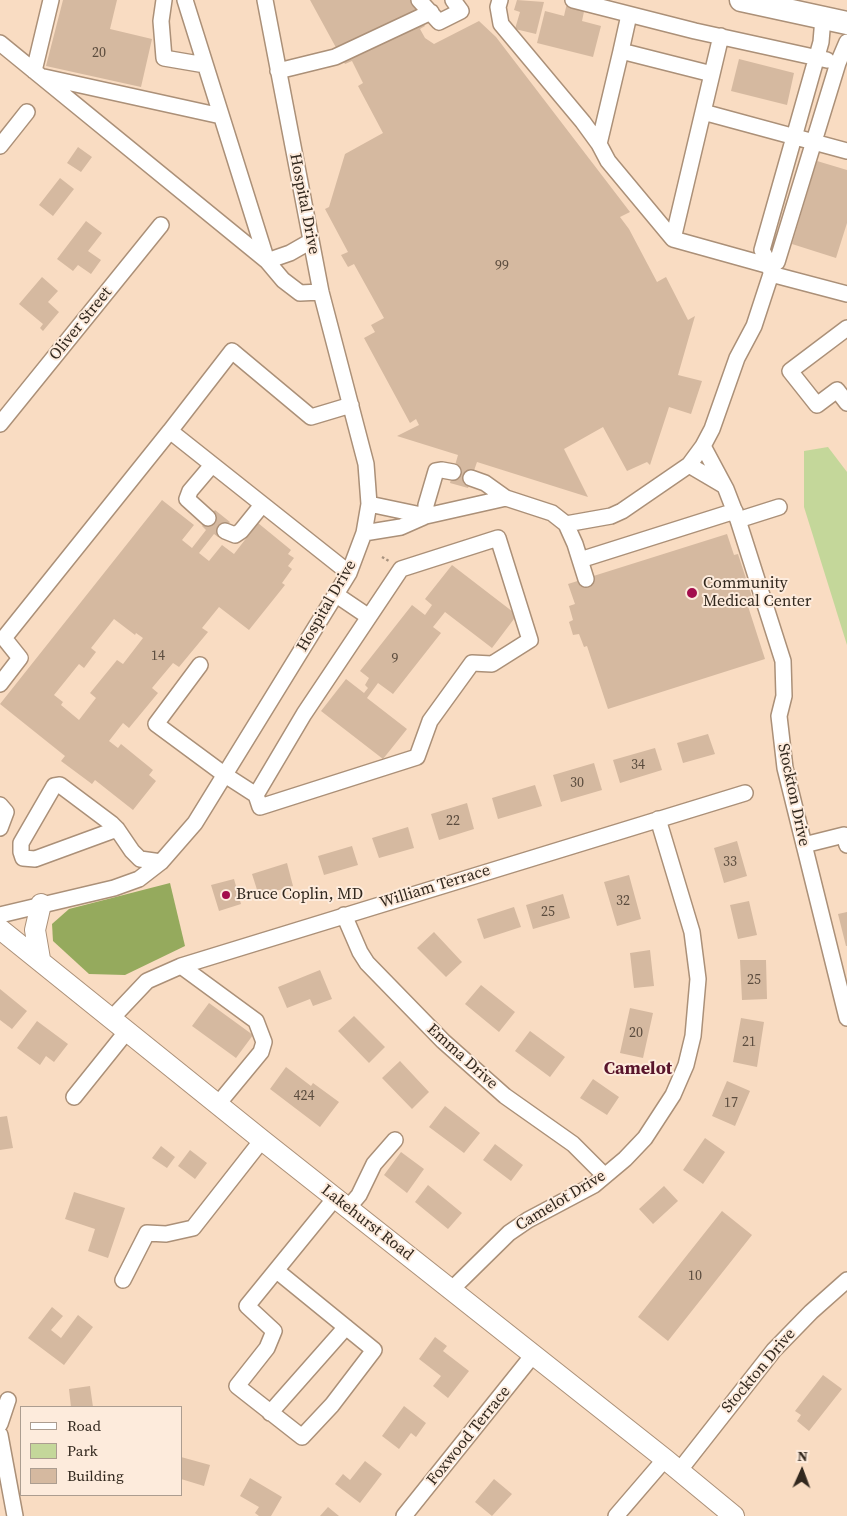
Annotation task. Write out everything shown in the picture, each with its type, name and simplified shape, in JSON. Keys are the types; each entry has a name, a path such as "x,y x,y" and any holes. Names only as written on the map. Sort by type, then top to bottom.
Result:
{"highway":[{"path":"741,0 847,24"}],"main road":[{"path":"40,959 36,930 41,904"},
{"name":"Lakehurst Road","path":"0,929 40,959 262,1140 734,1516"}],"street":[{"path":"38,74 51,0"},
{"path":"164,0 161,21 164,58 205,65"},
{"path":"185,0 267,261"},
{"name":"Hospital Drive","path":"0,915 114,888 139,878 161,862 195,824 349,572 364,534 369,504 366,464 321,292 265,0"},
{"path":"419,0 422,6 431,12 439,22 461,11 453,0"},
{"path":"500,0 498,7 501,24 599,144 608,161 673,239 847,294"},
{"path":"573,0 629,15 838,63"},
{"path":"278,71 335,58 431,12"},
{"path":"599,144 629,15"},
{"path":"771,270 762,250 817,58 821,42 822,18"},
{"path":"673,239 721,36"},
{"path":"566,524 611,516 622,511 689,465 704,446 712,429 737,358 754,326 815,142 838,63 847,42"},
{"path":"0,43 267,261 283,280 300,292 321,292"},
{"path":"621,51 712,74"},
{"path":"38,74 221,116"},
{"path":"0,146 27,112"},
{"path":"703,112 847,151"},
{"name":"Oliver Street","path":"0,424 162,225"},
{"path":"267,261 290,253 311,241"},
{"path":"847,328 790,371 817,406 837,390 847,404"},
{"path":"0,684 20,658 4,638 232,351 311,417 351,405"},
{"path":"170,431 349,572"},
{"name":"Stockton Drive","path":"704,446 725,486 736,515 783,661 784,696 779,716 781,744 847,1018"},
{"path":"208,518 187,499 190,491 212,465"},
{"path":"689,465 725,486"},
{"path":"426,516 426,505 436,471 453,472"},
{"path":"471,478 485,483 506,498 552,513 566,524 586,579"},
{"path":"364,534 401,527 426,516 506,498"},
{"path":"369,504 426,516"},
{"path":"225,531 235,535 241,531 262,505"},
{"path":"580,560 736,515 779,507"},
{"path":"200,665 156,724 225,775 256,794 260,807 417,757 430,721 472,663 492,664 530,640 498,538 401,569 304,714 256,794"},
{"path":"335,594 369,616"},
{"path":"116,829 34,859 23,858 21,852 21,843 54,786 60,786 116,829 140,859 161,862"},
{"name":"William Terrace","path":"74,1097 147,982 181,966 344,914 745,793"},
{"path":"0,805 6,812 0,828"},
{"name":"Camelot Drive","path":"451,1290 492,1248 518,1226 580,1194 605,1176 640,1144 665,1109 686,1065 693,1036 698,993 695,946 658,819"},
{"path":"804,845 844,835 847,845"},
{"name":"Emma Drive","path":"344,914 360,952 374,971 443,1041 505,1096 573,1144 605,1176"},
{"path":"181,966 256,1021 264,1042 261,1052 218,1104"},
{"path":"123,1280 147,1233 166,1234 193,1228 262,1140"},
{"path":"277,1271 374,1350 332,1405 302,1437 237,1386 267,1348 274,1330 247,1306 277,1271 341,1203 359,1195 374,1164 396,1140"},
{"name":"Stockton Drive","path":"616,1516 672,1465 774,1350 811,1312 847,1280"},
{"path":"270,1413 346,1327"},
{"name":"Foxwood Terrace","path":"404,1516 533,1356"},
{"path":"0,1424 8,1400"},
{"path":"0,1435 15,1516"}],"green space":[{"path":"828,447 847,472 847,645 804,507 804,451"},
{"path":"170,883 185,946 125,975 89,974 53,941 52,924 69,909"}],"building":[{"path":"63,0 117,0 110,29 152,39 141,87 46,66"},
{"path":"310,0 411,0 425,26 420,29 425,38 434,44 479,21 496,37 630,212 620,217 629,229 657,282 666,277 688,320 695,316 678,375 702,381 691,414 669,407 650,465 647,462 627,471 603,427 564,449 588,497 477,462 468,488 450,483 458,455 397,436 419,425 416,419 410,423 364,338 375,332 371,325 384,318 354,264 348,267 341,255 348,252 325,209 329,207 345,154 383,133 358,86 363,83 352,61 345,64"},
{"path":"517,0 544,2 536,34 515,29 520,12 514,10"},
{"path":"567,3 585,7 582,21 601,26 593,57 537,43 545,11 564,16"},
{"path":"739,59 794,73 787,105 731,91"},
{"path":"78,147 92,157 81,172 67,163"},
{"path":"817,161 847,170 847,223 836,258 792,244"},
{"path":"60,178 74,189 53,216 39,205"},
{"path":"86,221 102,233 88,251 101,260 91,274 78,265 73,271 57,259"},
{"path":"42,277 58,291 48,302 59,312 43,331 40,328 43,324 19,304"},
{"path":"162,500 194,525 182,540 192,548 206,530 202,526 215,510 230,522 218,537 214,534 199,553 209,561 222,545 234,554 258,523 291,550 288,554 294,558 288,566 292,569 282,583 285,585 249,630 219,607 202,628 208,632 179,667 173,663 152,688 158,693 129,728 123,723 109,741 118,748 121,744 153,770 149,775 156,781 133,810 95,780 92,784 61,761 65,756 0,704","holes":["114,619 135,635 136,633 143,638 123,664 117,660 90,693 96,698 79,720 61,705 63,702 54,695 79,664 84,668 96,652 91,648"]},
{"path":"727,534 734,555 738,554 752,597 746,600 765,659 608,709 587,646 584,647 579,634 573,635 569,622 573,620 569,606 575,604 568,584"},
{"path":"452,565 517,615 492,648 445,612 433,627 441,633 393,694 378,683 367,698 407,729 383,759 321,711 346,679 364,693 368,688 365,685 369,678 360,671 412,605 425,615 432,605 425,599"},
{"path":"708,734 715,754 683,763 677,743"},
{"path":"655,748 662,770 620,783 613,760"},
{"path":"594,763 602,790 561,802 553,775"},
{"path":"535,785 542,806 498,819 492,798"},
{"path":"467,803 474,829 439,840 431,814"},
{"path":"408,827 414,848 379,858 372,838"},
{"path":"737,841 747,876 724,883 714,848"},
{"path":"352,846 358,865 324,875 318,856"},
{"path":"287,863 293,886 259,896 252,874"},
{"path":"629,875 641,919 617,926 604,882"},
{"name":"Bruce Coplin, MD","path":"234,879 241,904 219,911 211,885"},
{"path":"563,894 570,918 533,929 526,905"},
{"path":"749,901 757,935 738,939 730,905"},
{"path":"514,907 521,927 484,939 477,919"},
{"path":"847,912 847,946 846,946 838,914"},
{"path":"434,932 462,962 446,977 417,948"},
{"path":"650,950 654,986 634,988 630,953"},
{"path":"740,960 766,960 767,999 742,1000"},
{"path":"320,970 332,999 313,1006 310,999 287,1008 278,987"},
{"path":"481,985 515,1012 499,1032 465,1004"},
{"path":"0,989 27,1011 12,1029 0,1020"},
{"path":"209,1003 253,1035 236,1058 192,1026"},
{"path":"630,1008 653,1013 643,1058 620,1053"},
{"path":"354,1016 385,1047 369,1063 338,1031"},
{"path":"741,1018 764,1022 757,1067 733,1062"},
{"path":"37,1021 68,1044 54,1062 46,1056 40,1065 17,1048"},
{"path":"530,1031 565,1057 550,1077 515,1051"},
{"path":"400,1061 429,1092 412,1109 382,1078"},
{"path":"286,1067 311,1086 313,1083 339,1102 320,1127 270,1089"},
{"path":"593,1079 619,1097 607,1115 580,1098"},
{"path":"727,1081 750,1091 735,1126 712,1116"},
{"path":"445,1106 480,1133 464,1153 429,1127"},
{"path":"7,1116 13,1148 0,1150 0,1117"},
{"path":"705,1138 725,1152 703,1184 683,1170"},
{"path":"495,1144 523,1165 511,1181 483,1160"},
{"path":"161,1146 175,1157 167,1168 152,1158"},
{"path":"190,1150 207,1163 195,1179 178,1166"},
{"path":"401,1152 424,1169 407,1193 384,1175"},
{"path":"428,1185 462,1213 448,1229 415,1202"},
{"path":"664,1186 678,1201 653,1224 639,1209"},
{"path":"74,1192 125,1208 108,1258 88,1251 95,1229 65,1219"},
{"path":"722,1211 752,1235 668,1341 638,1317"},
{"path":"52,1307 63,1316 51,1330 61,1338 78,1315 93,1327 64,1365 28,1338"},
{"path":"435,1337 447,1346 443,1351 469,1371 448,1398 433,1386 441,1376 419,1359"},
{"path":"823,1375 842,1389 809,1431 797,1421 801,1415 795,1411"},
{"path":"90,1386 93,1406 71,1406 69,1389"},
{"path":"404,1406 426,1423 416,1437 411,1433 399,1449 382,1436"},
{"path":"182,1457 210,1465 204,1486 182,1479"},
{"path":"365,1461 382,1474 360,1503 335,1484 343,1474 350,1480"},
{"path":"250,1478 282,1497 271,1516 259,1516 255,1513 259,1507 240,1496"},
{"path":"494,1479 512,1494 492,1516 475,1502"},
{"path":"328,1507 339,1516 320,1516"}],"place":[{"name":"Community Medical Center","path":"692,593"},
{"name":"Bruce Coplin, MD","path":"226,895"}],"district":[{"name":"Camelot","path":"638,1069"}]}
